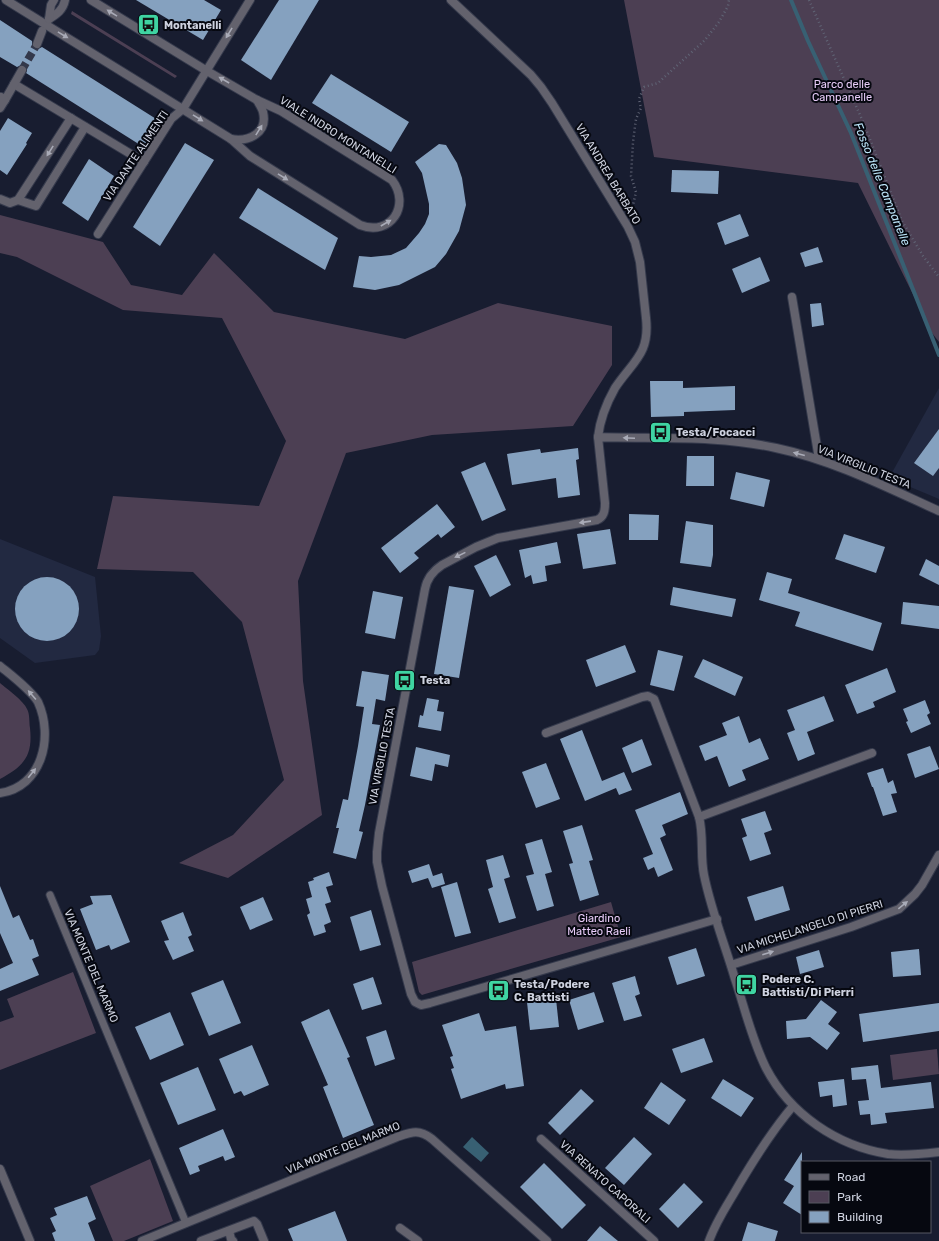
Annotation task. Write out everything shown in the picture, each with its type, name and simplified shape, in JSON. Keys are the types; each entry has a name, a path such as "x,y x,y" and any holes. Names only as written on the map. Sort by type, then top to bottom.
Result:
{"street":[{"name":"VIALE INDRO MONTANELLI","path":"6,0 231,139 250,156 360,225 374,228 384,226 396,215 400,207 400,198 397,187 392,180 281,111 257,100 206,71 91,0"},
{"path":"54,0 51,5 49,19 60,12 65,0"},
{"name":"VIA DANTE ALIMENTI","path":"98,234 171,119 183,109 250,0"},
{"name":"VIA ANDREA BARBATO","path":"451,0 531,76 541,88 621,214 635,242 647,335 640,355 608,400 601,417 598,437"},
{"path":"37,44 42,31"},
{"path":"0,108 2,98 14,84 22,70"},
{"path":"14,84 144,162"},
{"name":"VIALE INDRO MONTANELLI","path":"231,139 247,139 255,136 260,130 263,116 257,100"},
{"path":"0,198 10,203 18,200 71,118"},
{"path":"18,200 36,206 85,126"},
{"path":"792,298 818,460"},
{"name":"VIA VIRGILIO TESTA","path":"717,919 430,1003 418,1004 413,999 385,899 377,862 379,833 425,585 430,575 442,565 493,540 528,532 597,520 602,517 605,503 598,437 714,440 776,448 847,470 939,511"},
{"path":"0,666 30,692 38,702 44,722 46,738 42,757 35,770 25,782 15,789 0,793"},
{"path":"546,733 642,697 651,697 655,701 699,817 704,874 751,1030 763,1061 776,1085 793,1106 803,1115 819,1127 841,1139 875,1151 899,1154 939,1152"},
{"path":"699,817 872,752"},
{"name":"VIA MICHELANGELO DI PIERRI","path":"731,965 851,927 899,908 915,894 922,885 939,855"},
{"path":"709,1241 716,1224 747,1170 776,1127 793,1106"},
{"name":"VIA MONTE DEL MARMO","path":"142,1241 396,1137 416,1132 421,1132 432,1139 547,1241"},
{"name":"VIA RENATO CAPORALI","path":"541,1139 654,1241"},
{"path":"0,1169 30,1241"},
{"path":"201,1241 254,1221 257,1224 264,1241"},
{"path":"400,1228 418,1241"},
{"path":"229,1231 233,1241"}],"lane":[{"name":"VIA MONTE DEL MARMO","path":"50,895 186,1223"}],"path":[{"path":"621,214 633,205 636,192 631,176 633,142 636,119 641,108 639,99 644,87 658,83 705,40 719,22 728,6 729,0"},
{"path":"809,0 864,124 902,221 923,256 939,277"}],"shaded area":[{"path":"939,388 939,499 889,478"},
{"path":"0,539 95,577 101,636 99,650 95,655 35,663 0,638"},
{"path":"472,1137 489,1153 481,1162 463,1147"}],"green space":[{"name":"Parco delle Campanelle","path":"624,0 939,0 939,342 932,333 858,183 654,157"},
{"path":"72,11 177,76 175,78 71,14"},
{"path":"0,215 103,242 131,285 182,295 214,253 274,312 405,339 498,303 612,326 612,365 573,426 432,435 346,453 298,581 303,681 322,815 228,878 179,863 233,835 284,780 242,622 193,572 97,569 113,496 259,506 286,441 222,318 123,310 17,257 0,253"},
{"path":"0,683 19,699 28,711 31,738 28,753 21,765 0,779"},
{"name":"Giardino Matteo Raeli","path":"611,902 621,937 422,995 419,992 412,962"},
{"path":"73,972 96,1033 0,1070 0,1022 14,1017 7,999"},
{"path":"937,1049 939,1074 893,1080 890,1055"},
{"path":"150,1159 173,1221 124,1241 113,1241 90,1186"}],"building":[{"path":"136,0 204,0 221,10 203,40"},
{"path":"279,0 319,0 271,80 241,60"},
{"path":"0,20 32,41 32,45 35,49 42,47 161,122 145,148 26,73 27,70 25,65 17,67 0,57"},
{"path":"331,74 409,122 391,152 312,103"},
{"path":"8,118 32,133 26,143 27,144 7,175 0,170 0,131"},
{"path":"185,143 214,160 160,246 133,227"},
{"path":"439,144 446,145 457,163 462,178 466,205 459,231 446,254 435,267 399,285 375,290 353,287 359,256 371,257 391,255 406,248 425,224 429,214 429,204 422,173 415,162"},
{"path":"89,159 114,176 88,221 62,203"},
{"path":"672,170 719,171 718,194 671,192"},
{"path":"258,188 338,238 325,270 239,218"},
{"path":"740,214 749,236 725,245 717,223"},
{"path":"818,247 823,262 805,267 800,253"},
{"path":"760,257 770,281 742,293 732,269"},
{"path":"821,303 824,325 812,327 810,304"},
{"path":"650,381 683,381 683,388 735,386 735,410 684,412 684,416 651,417"},
{"path":"939,429 939,468 933,476 914,463"},
{"path":"578,448 579,459 576,460 580,495 558,498 556,478 512,485 507,454 540,449 541,453"},
{"path":"687,456 714,456 714,486 686,486"},
{"path":"485,462 506,510 482,521 461,472"},
{"path":"736,472 770,480 764,507 730,499"},
{"path":"437,504 455,527 441,538 438,534 414,553 419,558 400,573 381,548"},
{"path":"629,514 659,515 658,540 629,540"},
{"path":"686,521 713,525 713,555 711,567 680,563"},
{"path":"610,529 616,564 583,569 577,534"},
{"path":"844,534 885,547 876,573 835,559"},
{"path":"557,542 561,563 545,566 547,581 533,584 531,575 525,578 519,550"},
{"path":"496,555 511,585 490,597 474,566"},
{"path":"926,559 939,566 939,585 919,575"},
{"path":"767,572 792,579 788,593 882,623 873,651 795,626 800,612 759,600"},
{"path":"47,577 65,583 73,591 79,609 73,627 65,635 47,641 29,635 21,627 15,609 21,591 29,583"},
{"path":"449,586 474,590 459,678 434,674"},
{"path":"673,587 736,599 732,617 670,605"},
{"path":"373,591 403,597 395,639 365,633"},
{"path":"903,602 939,606 939,629 901,624"},
{"path":"625,645 636,672 596,687 586,660"},
{"path":"658,650 683,656 674,691 650,685"},
{"path":"703,659 743,677 735,696 694,677"},
{"path":"887,668 896,692 873,702 875,707 857,714 845,685"},
{"path":"362,671 389,675 385,701 376,699 372,724 380,725 359,831 363,832 356,859 333,853 339,828 336,828 343,799 348,800 358,746 364,707 356,706"},
{"path":"824,696 834,721 807,732 815,754 798,761 787,733 795,730 787,710"},
{"path":"427,698 439,700 437,711 444,712 441,731 418,727 420,715 423,716"},
{"path":"925,700 930,713 927,715 931,724 911,733 906,722 908,721 903,709"},
{"path":"739,716 749,743 760,738 769,759 742,770 746,780 729,787 717,756 705,761 699,746 727,735 722,723"},
{"path":"582,730 602,781 624,772 632,790 619,795 616,788 585,801 560,739"},
{"path":"642,739 652,765 632,773 622,748"},
{"path":"930,746 939,769 915,778 907,754"},
{"path":"416,747 450,755 448,767 435,764 432,781 410,776"},
{"path":"546,763 560,799 536,808 522,772"},
{"path":"883,768 888,783 893,780 897,793 891,794 897,812 883,816 867,773"},
{"path":"680,792 688,814 662,825 666,835 660,838 673,870 658,877 654,867 648,870 643,858 653,854 635,810"},
{"path":"765,811 772,830 764,833 771,854 750,861 742,838 747,836 741,819"},
{"path":"582,825 593,860 589,861 599,895 580,901 569,864 573,863 563,831"},
{"path":"542,839 552,872 545,874 554,906 537,911 526,876 534,874 525,844"},
{"path":"503,855 510,877 504,879 516,918 499,923 488,889 493,887 486,860"},
{"path":"429,864 433,876 442,873 445,884 432,888 428,878 412,883 408,871"},
{"path":"329,872 333,885 326,887 331,902 325,904 331,922 324,925 326,932 314,936 307,915 310,913 306,899 312,897 308,882 314,880 313,878"},
{"path":"457,882 471,933 455,937 441,887"},
{"path":"0,886 13,918 19,915 30,940 33,939 39,956 32,959 39,975 0,991 0,969 13,963 0,933"},
{"path":"783,886 790,910 755,921 747,897"},
{"path":"111,895 130,942 111,950 109,945 96,950 80,909 93,904 90,896"},
{"path":"263,897 273,920 250,930 240,907"},
{"path":"371,910 381,945 360,951 350,917"},
{"path":"183,912 192,935 188,937 194,951 173,960 164,941 169,940 161,921"},
{"path":"696,948 705,976 677,985 668,957"},
{"path":"919,949 921,975 893,977 891,952"},
{"path":"819,950 824,967 800,974 796,957"},
{"path":"635,976 640,994 635,996 642,1016 624,1021 612,983"},
{"path":"373,977 382,1004 362,1010 353,984"},
{"path":"223,980 241,1023 209,1036 191,993"},
{"path":"594,992 604,1022 578,1030 569,1000"},
{"path":"556,999 559,1027 530,1030 527,1002"},
{"path":"821,1000 837,1012 828,1024 840,1033 827,1050 810,1037 787,1039 786,1021 806,1019"},
{"path":"939,1003 939,1031 863,1042 859,1014"},
{"path":"329,1009 350,1057 347,1058 374,1125 343,1138 323,1087 328,1085 301,1022"},
{"path":"170,1012 184,1045 150,1060 135,1027"},
{"path":"479,1013 485,1031 516,1026 524,1086 506,1089 505,1084 461,1099 451,1069 454,1068 450,1057 453,1056 442,1025"},
{"path":"386,1030 395,1059 375,1066 366,1037"},
{"path":"704,1038 713,1062 681,1073 672,1049"},
{"path":"252,1045 269,1085 244,1096 241,1091 234,1094 219,1059"},
{"path":"878,1065 881,1088 931,1082 934,1108 885,1113 887,1123 871,1125 870,1114 860,1115 858,1101 869,1100 866,1079 852,1080 851,1068"},
{"path":"198,1067 216,1110 178,1125 160,1083"},
{"path":"723,1079 754,1098 741,1117 711,1098"},
{"path":"844,1079 847,1105 833,1107 832,1095 820,1097 818,1082"},
{"path":"661,1082 686,1100 669,1125 644,1108"},
{"path":"581,1089 594,1101 560,1135 548,1123"},
{"path":"223,1129 235,1157 225,1161 223,1156 198,1166 200,1171 190,1175 179,1148"},
{"path":"634,1137 652,1154 624,1185 605,1168"},
{"path":"802,1152 801,1214 783,1203 794,1186 784,1180"},
{"path":"544,1163 586,1205 562,1229 520,1187"},
{"path":"684,1183 703,1202 678,1228 659,1209"},
{"path":"87,1196 96,1219 88,1223 95,1241 55,1241 52,1233 56,1231 50,1218 57,1215 54,1208"},
{"path":"335,1211 347,1241 293,1241 288,1229"},
{"path":"748,1222 778,1231 775,1241 742,1241"},
{"path":"600,1226 618,1241 587,1241"}],"waterway":[{"name":"Fosso delle Campanelle","path":"791,0 808,41 851,133 939,355"}],"tunnel":[{"path":"22,70 37,44"}],"place":[{"name":"Montanelli","path":"149,25"},
{"name":"Testa/Focacci","path":"661,432"},
{"name":"Testa","path":"404,680"},
{"name":"Podere C. Battisti/Di Pierri","path":"746,985"},
{"name":"Testa/Podere C. Battisti","path":"499,990"}]}
